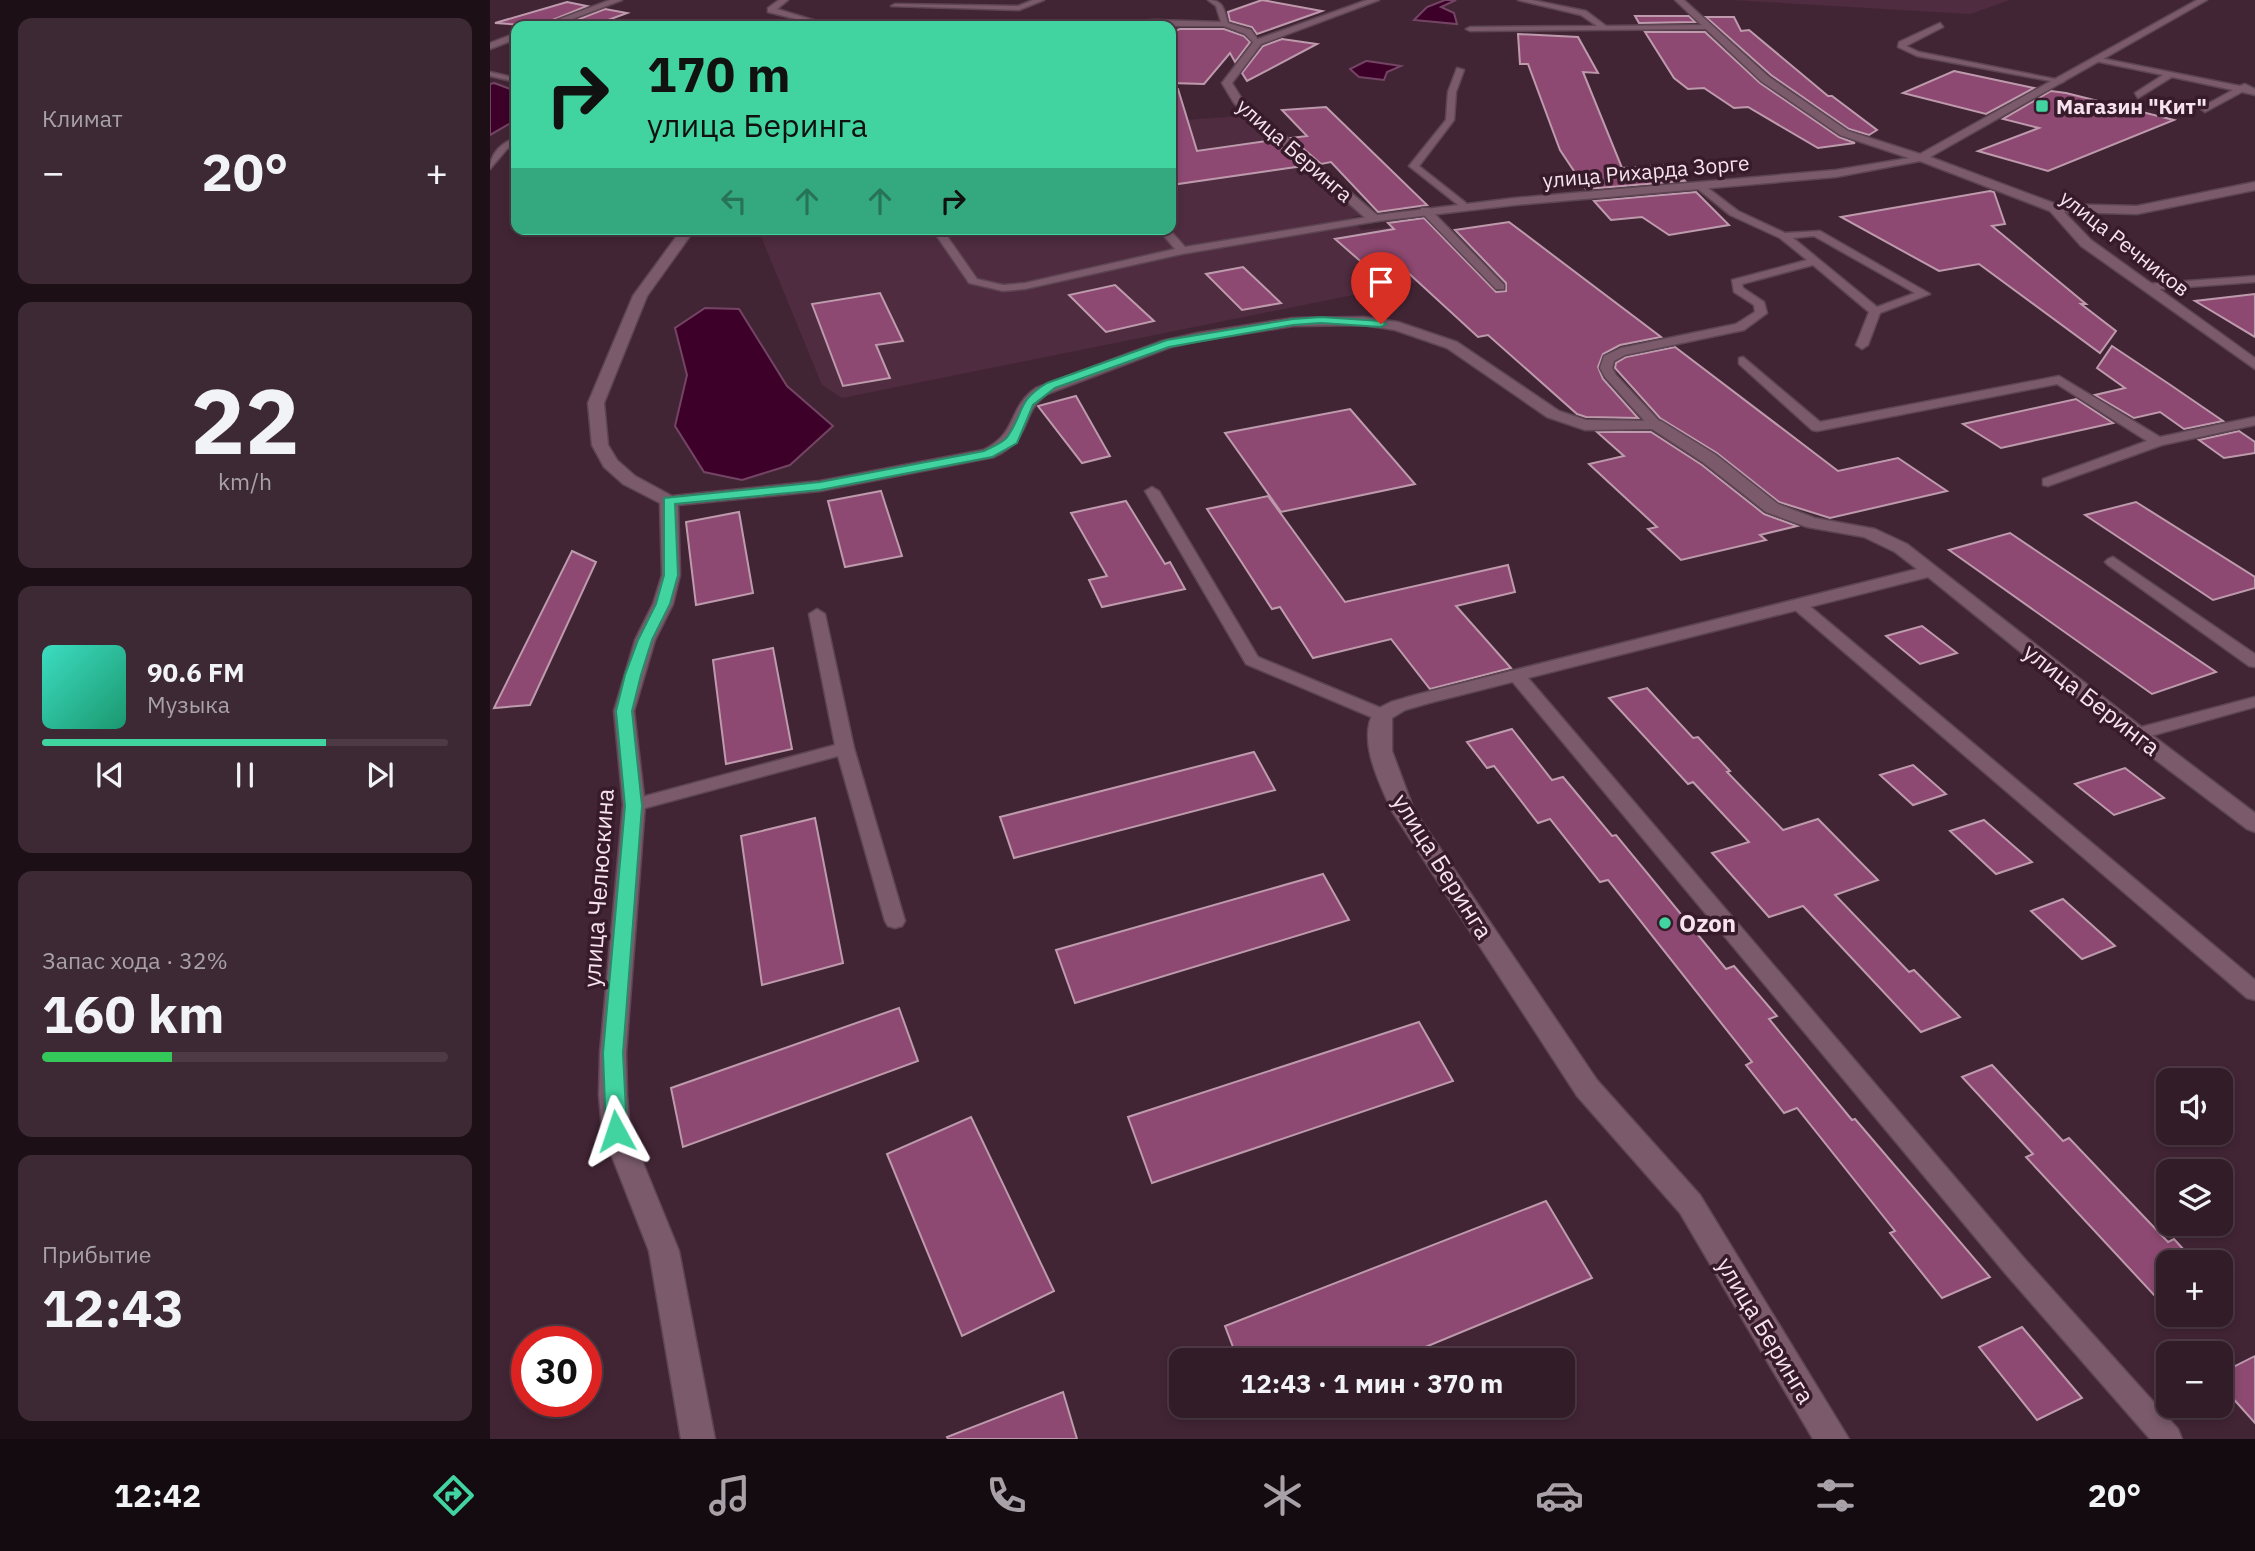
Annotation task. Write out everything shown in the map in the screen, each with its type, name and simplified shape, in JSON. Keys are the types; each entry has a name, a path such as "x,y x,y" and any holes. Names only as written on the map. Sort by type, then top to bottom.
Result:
{"street":[{"path":"560,21 618,0"},
{"path":"1258,41 1375,0"},
{"path":"1679,0 1780,91 1844,133 1920,158"},
{"name":"улица Рихарда Зорге","path":"1374,219 1462,205 1701,187 1838,173 1920,158 2203,0"},
{"path":"490,46 511,38"},
{"name":"улица Беринга","path":"1258,41 1231,76 1227,83 1229,89 1238,102 1374,219"},
{"name":"улица Речников","path":"1920,158 1974,175 2054,208 2087,243 2255,365"},
{"path":"2054,208 2137,210 2255,186"},
{"path":"685,235 640,296 596,402 600,445 610,464 629,480 669,501 820,486 988,454 1013,440 1028,404 1036,394 1051,386 1167,344 1293,322 1364,321 1398,326 1452,345 1566,421 1605,426 1654,424"},
{"name":"улица Беринга","path":"1654,424 1710,459 1772,508 1813,523 1869,533 1901,548 2136,734 2255,824"},
{"name":"улица Челюскина","path":"669,501 671,575 663,604 645,640 624,711 634,806 613,1053 616,1131 664,1251 698,1439"},
{"path":"1382,715 1398,706 1422,699 1931,571"},
{"name":"улица Беринга","path":"1382,715 1378,729 1387,773 1403,811 1587,1088 1690,1204 1832,1439"}],"lane":[{"path":"784,0 771,10 812,21"},
{"path":"895,6 1019,8 1040,0"},
{"path":"1212,0 1219,5 1225,24"},
{"path":"1522,0 1583,13 1602,26"},
{"path":"1176,23 1225,24 1248,32 1258,41"},
{"path":"1940,25 1902,44 1902,47 1917,54 2061,81"},
{"path":"1470,29 1707,27"},
{"path":"2098,59 2255,92"},
{"path":"1460,70 1452,92 1450,120 1414,166 1462,205"},
{"path":"490,74 511,79"},
{"path":"2138,95 2169,75"},
{"path":"2205,109 2255,81"},
{"path":"490,166 511,143"},
{"path":"1701,187 1734,214 1784,236 1875,311"},
{"path":"1425,210 1500,287"},
{"path":"941,235 973,281 1003,288 1025,286 1182,251 1374,219"},
{"path":"1784,236 1816,233 1924,293 1875,311 1862,345"},
{"path":"1168,235 1182,251"},
{"path":"1654,424 1611,377 1606,368 1608,359 1621,352 1740,327 1761,313 1760,304 1738,290 1737,282 1817,261"},
{"path":"2147,288 2255,279"},
{"path":"1743,361 1817,427 2059,380 2158,442"},
{"path":"2048,482 2158,442 2255,421"},
{"path":"1152,491 1252,660 1382,715"},
{"path":"2113,562 2255,663"},
{"path":"1800,606 2255,992"},
{"path":"817,614 845,748 895,921"},
{"path":"1517,676 2014,1265 2168,1439"},
{"path":"2136,734 2255,702"},
{"path":"634,806 845,748"}],"shaded area":[{"path":"1445,0 1456,0 1441,7 1454,13 1457,24 1414,20 1427,7"},
{"path":"1731,0 2010,0 1970,14"},
{"path":"1366,61 1401,66 1387,72 1384,80 1359,77 1350,69"},
{"path":"490,84 511,89 511,123 490,135"},
{"path":"1241,116 1362,215 1352,217 1361,230 1418,225 1452,275 842,398 822,385 760,235 1176,235 1176,121"},
{"path":"705,308 739,309 787,386 833,426 790,465 742,480 704,472 675,426 687,375 675,328"}],"building":[{"path":"1262,0 1322,11 1257,34 1252,27 1230,21 1228,12"},
{"path":"567,2 587,6 550,21 495,23"},
{"path":"605,9 627,13 605,21 574,21"},
{"path":"1635,16 1689,16 1695,22 1639,23"},
{"path":"1706,17 1734,17 1741,31 1749,30 1828,96 1832,96 1877,130 1869,135 1849,129 1771,75"},
{"path":"1224,29 1244,36 1250,42 1235,62 1230,53 1204,84 1176,83 1176,30"},
{"path":"1645,32 1705,32 1760,83 1839,137 1855,143 1818,148 1748,107 1734,108 1704,88 1688,89 1674,78"},
{"path":"1518,34 1578,37 1598,73 1583,72 1622,168 1670,165 1685,181 1586,189 1560,150 1528,64 1520,64"},
{"path":"1282,39 1317,44 1247,81 1242,73 1263,46"},
{"path":"1954,71 2034,88 1986,114 1903,93"},
{"path":"1176,89 1197,151 1273,140 1303,166 1176,184"},
{"path":"2051,91 2174,120 2048,171 1978,151 2039,128 2003,119"},
{"path":"1326,107 1427,205 1378,212 1331,162 1321,164 1291,138 1307,136 1282,110"},
{"path":"1696,192 1729,225 1669,235 1642,217 1611,220 1594,201"},
{"path":"1994,192 2005,224 1992,226 2116,331 2100,353 1979,264 1939,271 1841,217"},
{"path":"1424,218 1496,292 1506,291 1506,283 1455,230 1509,222 1661,337 1620,345 1603,354 1598,367 1603,379 1638,418 1586,417 1577,414 1488,335 1478,337 1403,268 1374,273 1335,239 1394,229 1388,223"},
{"path":"1243,267 1281,303 1242,310 1206,274"},
{"path":"1115,285 1154,321 1106,332 1069,295"},
{"path":"880,293 903,341 876,345 890,378 843,386 812,304"},
{"path":"2255,294 2255,337 2195,301"},
{"path":"2112,346 2223,421 2184,429 2160,412 2134,418 2095,395 2125,388 2097,368"},
{"path":"1675,347 1838,471 1898,458 1947,491 1830,518 1779,502 1717,453 1660,418 1615,368 1616,363 1626,357"},
{"path":"1076,396 1110,456 1082,463 1038,406"},
{"path":"2076,399 2113,423 2001,448 1963,424"},
{"path":"1350,409 1415,484 1281,512 1225,433"},
{"path":"2239,431 2255,442 2255,453 2224,458 2199,440"},
{"path":"1597,432 1651,432 1702,465 1764,514 1797,526 1760,535 1766,540 1681,560 1648,529 1657,527 1589,464 1624,456"},
{"path":"881,491 902,556 845,567 828,501"},
{"path":"1268,496 1345,602 1508,565 1515,592 1456,606 1511,668 1430,689 1391,639 1313,658 1280,607 1272,609 1207,509"},
{"path":"1126,501 1165,564 1170,562 1185,589 1102,607 1089,580 1107,576 1071,513"},
{"path":"2136,502 2255,577 2255,588 2213,600 2085,515"},
{"path":"739,512 753,593 696,605 686,522"},
{"path":"2010,533 2216,672 2152,694 1949,550"},
{"path":"572,551 596,562 530,705 494,708"},
{"path":"1922,626 1957,653 1920,664 1886,636"},
{"path":"773,648 792,749 726,764 713,660"},
{"path":"1647,688 1693,738 1698,737 1730,771 1727,772 1783,830 1818,819 1878,880 1835,895 1909,972 1914,970 1960,1017 1921,1032 1803,906 1769,917 1712,853 1749,842 1693,782 1688,784 1609,698"},
{"path":"1512,729 1552,780 1563,777 1612,836 1616,835 1726,969 1734,966 1777,1016 1769,1019 1852,1120 1855,1119 1990,1277 1942,1298 1890,1233 1895,1231 1797,1108 1784,1113 1746,1065 1752,1062 1608,880 1600,882 1550,819 1538,823 1494,766 1487,768 1467,742"},
{"path":"1254,752 1275,790 1014,858 1000,817"},
{"path":"1913,765 1946,794 1913,805 1880,775"},
{"path":"2125,768 2164,798 2114,815 2075,784"},
{"path":"815,818 843,963 762,985 741,836"},
{"path":"1984,820 2032,862 1996,874 1950,831"},
{"path":"1323,874 1349,920 1075,1003 1056,950"},
{"path":"2063,899 2115,946 2082,959 2031,911"},
{"path":"899,1008 918,1061 683,1147 671,1088"},
{"path":"1419,1022 1453,1081 1152,1183 1128,1117"},
{"path":"1992,1065 2063,1141 2069,1138 2156,1229 2156,1236 2162,1236 2168,1242 2174,1239 2184,1250 2156,1250 2156,1297 2026,1157 2033,1154 1962,1077"},
{"path":"971,1117 1054,1291 962,1336 887,1154"},
{"path":"1546,1201 1592,1278 1423,1348 1233,1348 1225,1326"},
{"path":"2022,1327 2082,1398 2037,1420 1979,1347"},
{"path":"2255,1356 2255,1423 2233,1398 2233,1367"},
{"path":"1063,1392 1077,1439 947,1437"}],"place":[{"name":"Магазин \"Кит\"","path":"2042,106"},
{"name":"Ozon","path":"1665,923"}],"route":[{"path":"616,1131 613,1053 634,806 624,711 645,640 663,604 671,575 669,501 820,486 988,454 1013,440 1028,404 1036,394 1051,386 1167,344 1293,322 1321,320 1381,324"}]}
